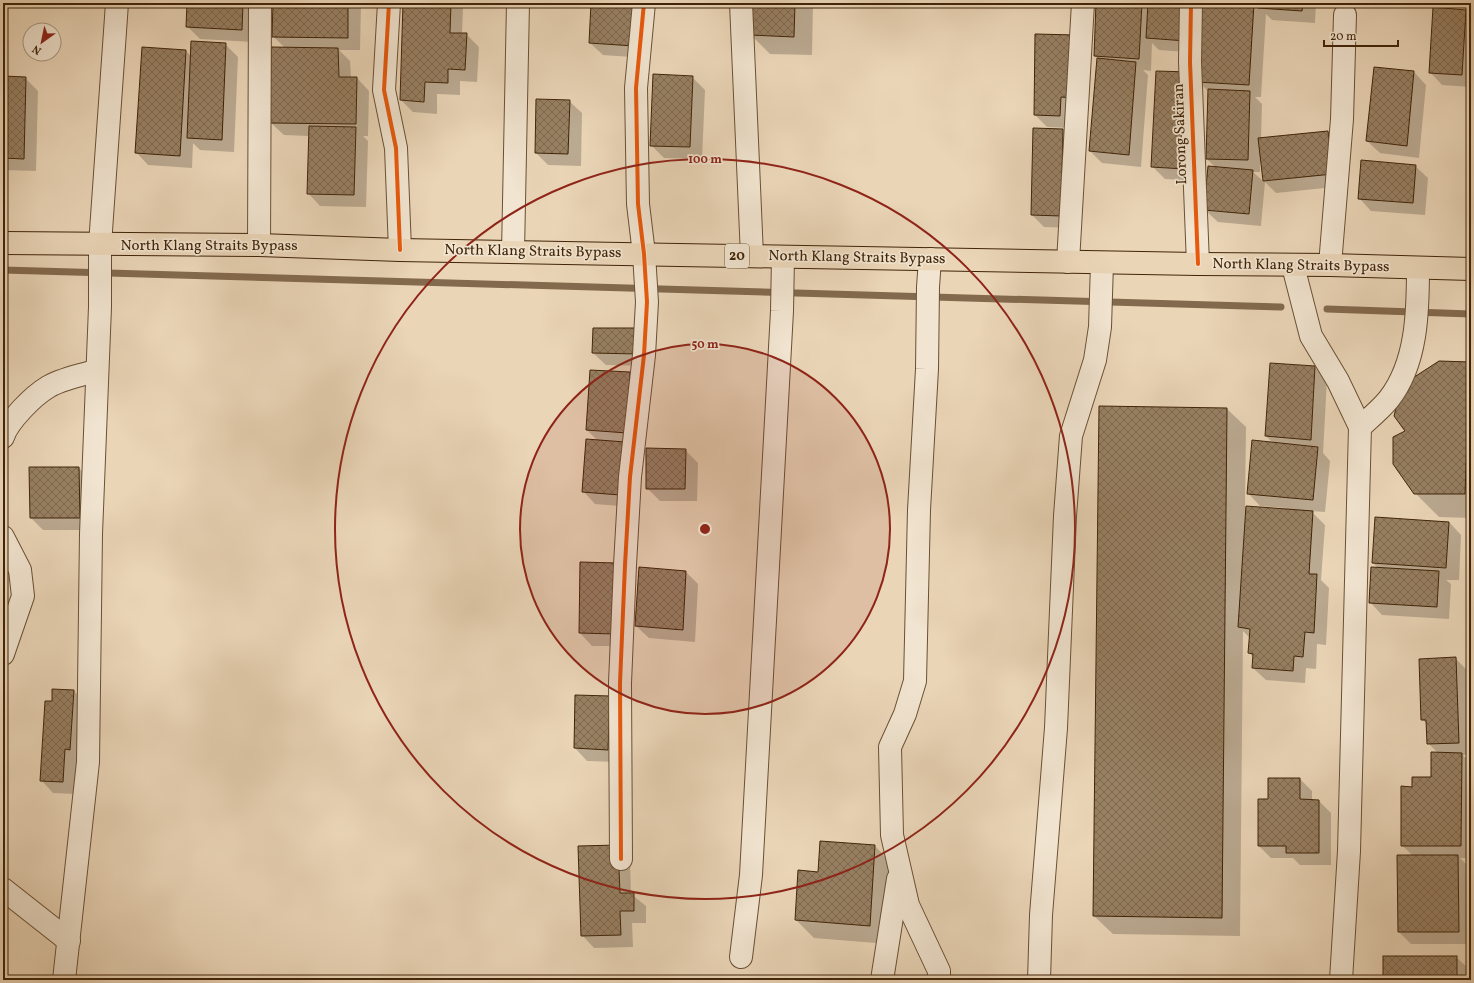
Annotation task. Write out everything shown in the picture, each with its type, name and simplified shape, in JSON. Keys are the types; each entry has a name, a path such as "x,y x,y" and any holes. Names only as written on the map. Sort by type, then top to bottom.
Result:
{"highway":[{"name":"North Klang Straits Bypass","path":"3,244 101,253 259,245 400,250 1102,263 1293,266 1330,265 1471,269"}],"street":[{"path":"64,980 88,762 91,534 101,253 117,3"},
{"path":"259,245 260,3"},
{"path":"389,3 384,90 396,148 400,214 400,250"},
{"path":"513,252 518,3"},
{"path":"621,859 620,683 625,565 630,477 644,355 646,292 644,254 638,204 636,88 644,3"},
{"path":"741,3 752,256"},
{"path":"1068,262 1083,3"},
{"name":"Lorong Sakiran","path":"1191,3 1190,62 1198,264"},
{"path":"1330,265 1342,119 1345,15"},
{"path":"741,957 751,875 782,311 781,282 783,257"},
{"path":"930,260 928,287 927,369 919,510 915,681 905,714 890,747 892,835 908,905 939,971 939,980"},
{"path":"1039,980 1041,915 1056,728 1065,516 1071,436 1095,360 1100,327 1102,263"},
{"path":"1293,266 1311,336 1338,381 1360,427 1349,851 1341,980"},
{"path":"1360,427 1389,399 1409,365 1417,307 1418,268"},
{"path":"3,437 5,431 22,410 48,386 97,370"},
{"path":"3,537 20,570 23,596 3,654"},
{"path":"882,980 900,868"},
{"path":"3,888 69,941"}],"building":[{"path":"187,3 243,3 242,30 186,27"},
{"path":"273,3 348,3 348,38 272,37"},
{"path":"403,3 451,3 450,33 467,33 465,70 448,69 448,83 425,82 424,102 400,100"},
{"path":"591,3 635,3 634,46 589,43"},
{"path":"751,3 795,3 794,37 750,35"},
{"path":"1096,3 1142,3 1139,59 1094,56"},
{"path":"1148,3 1188,3 1186,41 1146,38"},
{"path":"1202,3 1254,3 1249,85 1197,82"},
{"path":"1259,3 1303,3 1302,11 1258,8"},
{"path":"1433,7 1466,10 1462,75 1429,73"},
{"path":"1035,34 1076,35 1075,98 1061,97 1060,116 1034,115"},
{"path":"191,41 226,43 222,140 187,138"},
{"path":"142,47 186,50 180,156 135,153"},
{"path":"271,47 338,48 339,77 357,77 356,124 270,123"},
{"path":"1097,58 1136,62 1129,155 1089,151"},
{"path":"1374,67 1414,71 1407,146 1366,141"},
{"path":"1156,71 1190,72 1185,169 1151,167"},
{"path":"653,74 693,76 690,147 650,146"},
{"path":"3,76 26,77 24,159 3,158"},
{"path":"1208,89 1250,91 1248,160 1206,159"},
{"path":"536,99 570,100 568,154 535,153"},
{"path":"309,126 356,127 354,195 307,194"},
{"path":"1033,128 1063,129 1061,216 1031,215"},
{"path":"1328,131 1333,174 1263,181 1258,138"},
{"path":"1361,160 1416,165 1413,203 1358,199"},
{"path":"1208,166 1253,170 1249,214 1204,210"},
{"path":"593,328 637,328 637,354 592,353"},
{"path":"1439,361 1470,362 1465,494 1414,494 1393,464 1393,437 1405,431 1394,416 1402,385"},
{"path":"1270,363 1315,366 1311,440 1265,436"},
{"path":"590,370 630,372 627,433 586,430"},
{"path":"1099,406 1227,408 1222,918 1093,916"},
{"path":"586,439 625,442 620,495 582,492"},
{"path":"1252,440 1318,447 1313,500 1247,494"},
{"path":"646,448 686,449 685,489 646,489"},
{"path":"29,467 79,467 80,518 30,518"},
{"path":"1246,506 1313,511 1309,574 1317,574 1314,633 1305,632 1303,657 1294,656 1293,671 1252,668 1253,654 1248,653 1250,629 1238,627"},
{"path":"1375,517 1449,522 1446,568 1372,563"},
{"path":"580,562 616,563 615,634 579,633"},
{"path":"639,567 686,571 683,630 635,626"},
{"path":"1371,567 1439,571 1437,607 1369,603"},
{"path":"1456,657 1459,743 1427,744 1426,720 1421,720 1419,659"},
{"path":"1471,657 1471,680 1470,680"},
{"path":"1471,680 1471,703 1470,703"},
{"path":"52,689 74,690 70,750 65,749 63,782 40,781 45,701 52,701"},
{"path":"575,695 610,696 608,750 574,748"},
{"path":"1471,703 1471,725 1470,725"},
{"path":"1471,725 1471,748 1470,748"},
{"path":"1470,748 1471,770 1469,770"},
{"path":"1431,752 1462,753 1461,846 1401,846 1401,786 1412,787 1412,777 1431,777"},
{"path":"1469,770 1471,770 1471,793 1469,793"},
{"path":"1268,778 1300,778 1300,799 1319,800 1319,853 1286,853 1286,846 1258,846 1258,799 1268,799"},
{"path":"1469,793 1471,793 1471,815 1469,815"},
{"path":"1471,838 1471,861 1470,861"},
{"path":"820,841 875,845 870,926 795,920 798,870 818,872"},
{"path":"618,845 620,893 634,893 634,911 620,911 621,935 581,936 578,846"},
{"path":"1397,855 1458,855 1459,932 1398,932"},
{"path":"1471,861 1471,884 1470,884"},
{"path":"1470,884 1471,906 1469,906"},
{"path":"1469,906 1471,906 1471,928 1468,928"},
{"path":"1468,928 1471,928 1471,951 1468,951"},
{"path":"1468,951 1471,951 1471,973 1467,973"},
{"path":"1383,956 1457,956 1457,980 1383,980"},
{"path":"1467,973 1471,973 1471,980 1467,980"}],"waterway":[{"path":"3,270 1281,307"},
{"path":"1327,309 1471,314"}],"cycle path":[{"path":"389,3 384,90 396,148 400,250"},
{"path":"621,859 620,683 625,565 630,477 644,355 647,302 644,254 638,204 636,88 644,3"},
{"path":"1191,3 1190,62 1198,264"}]}
